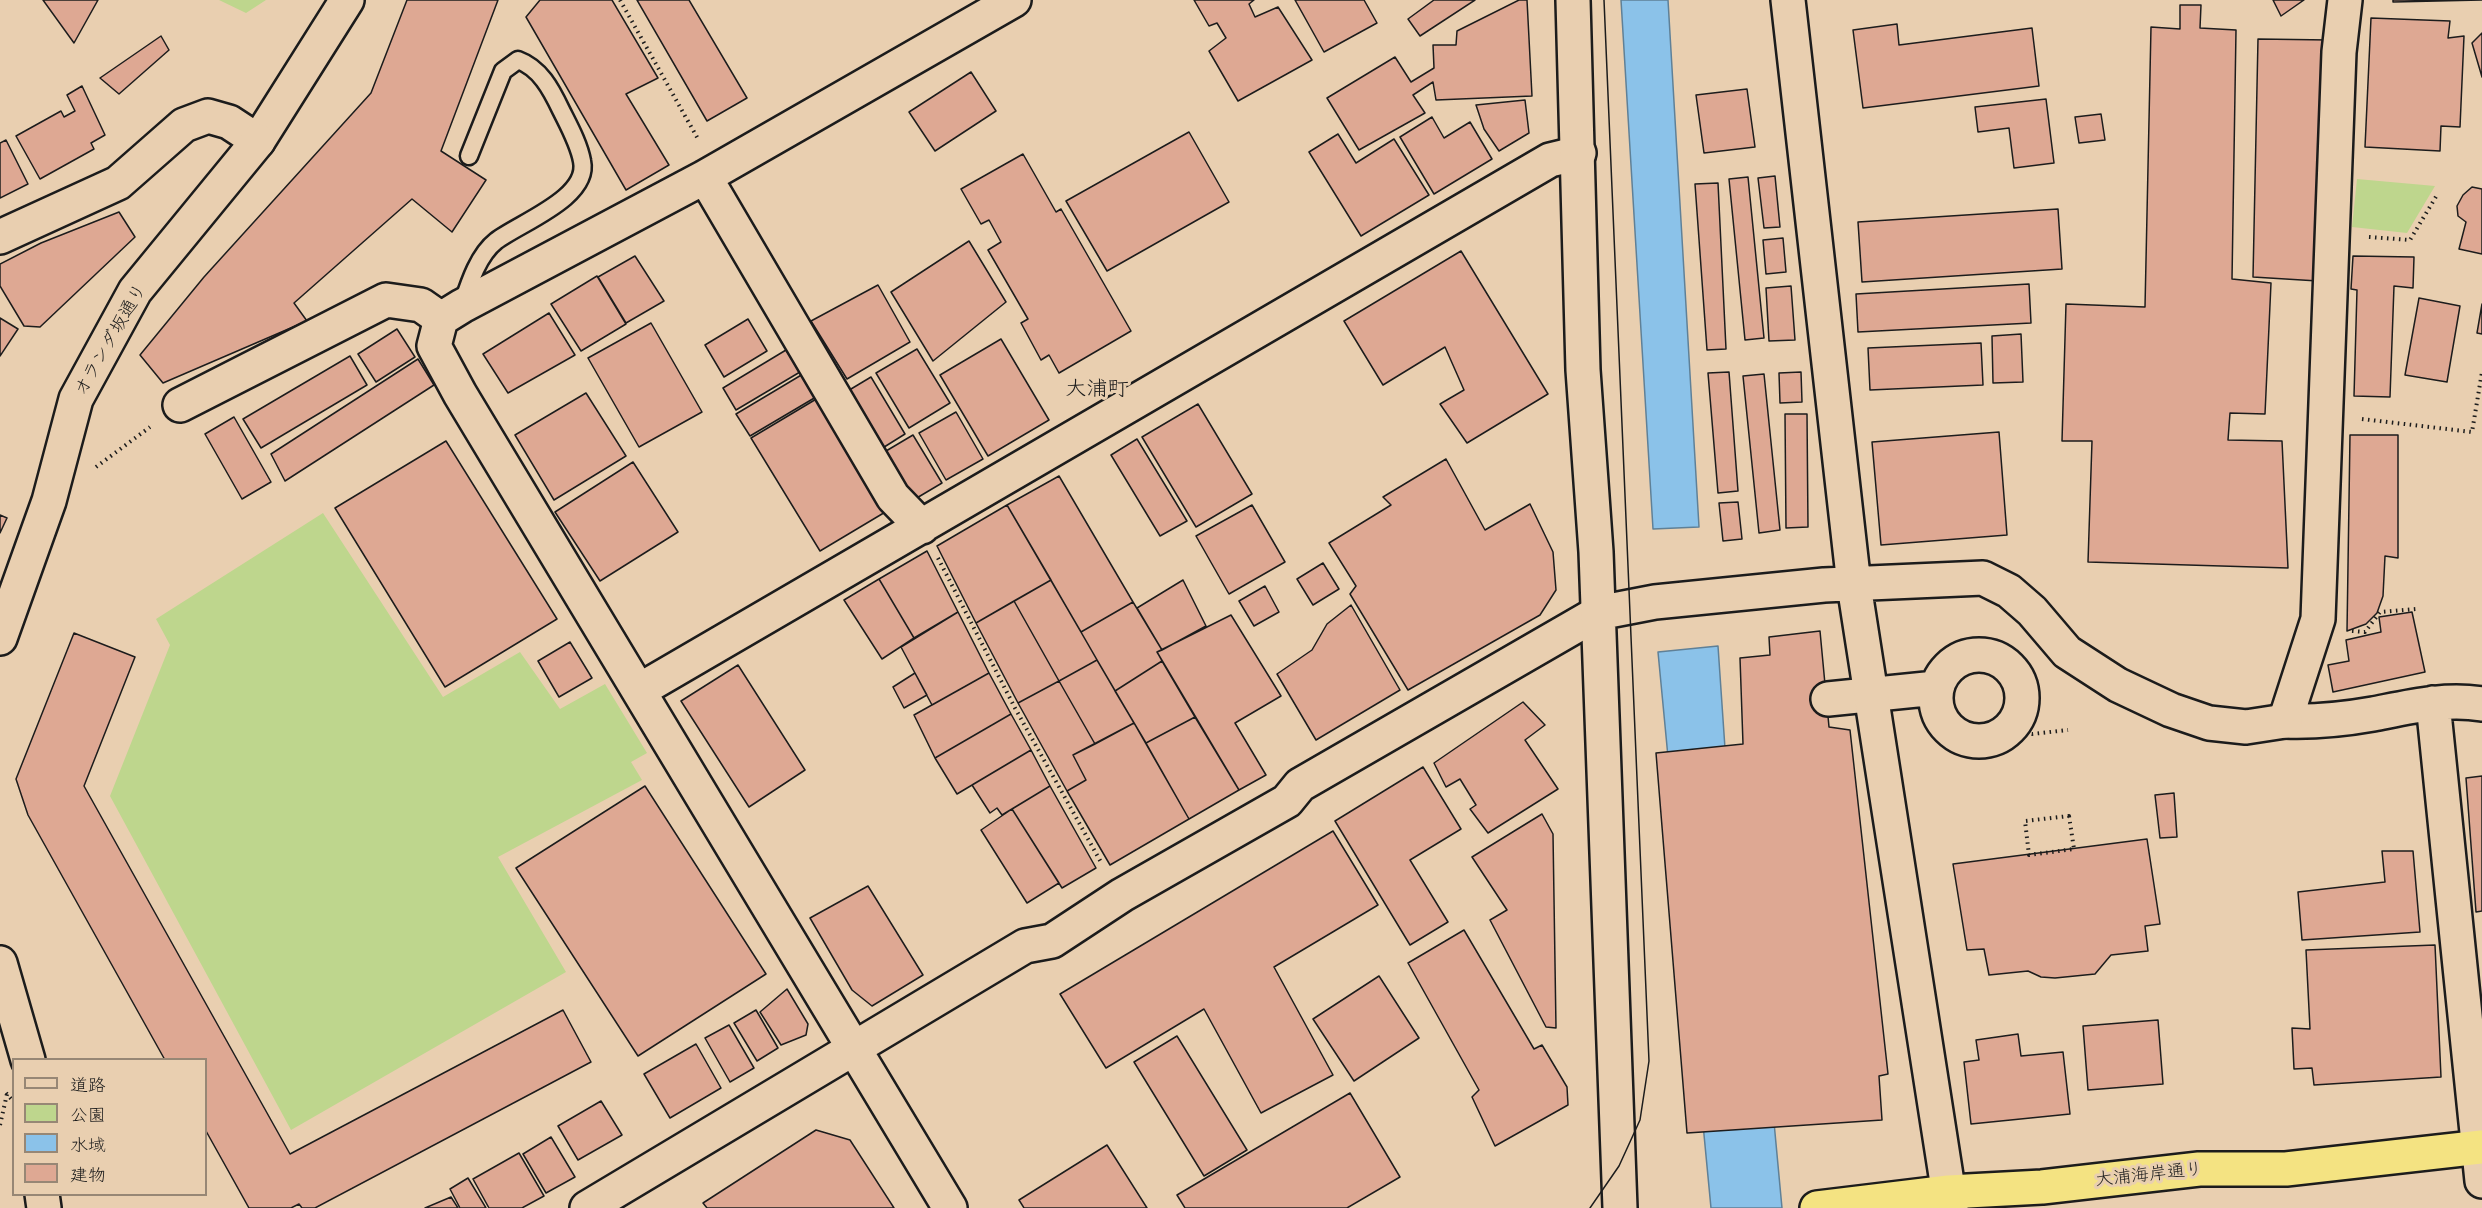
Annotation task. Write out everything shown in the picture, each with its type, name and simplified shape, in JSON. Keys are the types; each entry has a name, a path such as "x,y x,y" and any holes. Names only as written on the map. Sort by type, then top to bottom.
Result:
{"highway":[{"name":"大浦海岸通り","path":"1817,1208 1950,1200 2042,1186 2199,1169 2286,1169 2480,1148"}],"street":[{"name":"オランダ坂通り","path":"0,638 49,501 76,399 135,291 258,141 347,0"},
{"path":"950,1208 460,394 434,346 452,312 705,177 1014,0"},
{"path":"1573,0 1579,153 1583,370 1596,552 1620,1208"},
{"path":"1788,0 1854,585 1950,1200"},
{"path":"2285,721 2318,619 2339,52 2345,0"},
{"path":"0,237 118,183 184,125 208,116 229,122 258,141"},
{"path":"640,690 1550,160 1579,153"},
{"path":"705,177 893,497 922,527"},
{"path":"180,405 386,300 452,312"},
{"path":"587,1208 1025,946 1052,941 1122,895 1287,801 1300,785 1598,613 1655,602 1824,585 1983,578 2009,591 2024,604 2067,652 2118,685 2170,710 2218,724 2246,727 2285,721 2369,715 2433,703 2464,701 2482,704"},
{"path":"1985,656 2000,661 2014,675 2022,693 2017,719 2008,730 1995,739 1980,742 1964,739 1950,731 1941,719 1936,704 1936,688 1943,674 1962,660 1985,656"},
{"path":"1828,699 1936,688"},
{"path":"2433,703 2482,1181"},
{"path":"0,963 28,1058"}],"lane":[{"path":"452,312 494,242 563,201 580,175 583,162 569,127 541,77 532,65 518,60 502,71 469,156"}],"path":[{"path":"620,0 700,143"},
{"path":"2332,235 2410,240 2437,195"},
{"path":"2326,416 2472,432 2482,372"},
{"path":"49,501 180,405"},
{"path":"922,527 1015,708 1105,869"},
{"path":"2316,628 2365,632 2380,612 2416,609"},
{"path":"2008,730 2032,734 2068,730"},
{"path":"2069,816 2074,849 2030,855 2025,821 2069,816"},
{"path":"0,1086 12,1100"},
{"path":"0,1125 7,1094"}],"green space":[{"path":"219,0 266,0 246,13"},
{"path":"2357,179 2435,186 2407,233 2352,227"},
{"path":"323,513 443,697 520,652 560,709 605,684 647,753 631,762 642,780 498,857 566,972 291,1130 110,796 170,645 156,619"}],"water":[{"path":"1621,0 1668,0 1699,527 1653,529"},
{"path":"1718,646 1726,763 1771,1090 1782,1208 1711,1208 1658,652"}],"building":[{"path":"43,0 98,0 74,43"},
{"path":"407,0 498,0 441,151 486,180 452,232 412,199 294,303 307,321 163,383 140,355 204,277 371,93"},
{"path":"540,0 612,0 658,78 626,94 669,165 626,190 526,17"},
{"path":"637,0 689,0 747,98 707,121"},
{"path":"1194,0 1254,0 1249,4 1255,17 1278,7 1312,60 1238,101 1209,51 1226,38 1217,23 1209,26"},
{"path":"1295,0 1364,0 1377,23 1324,52"},
{"path":"1434,0 1475,0 1420,36 1408,19"},
{"path":"1519,0 1527,0 1532,96 1436,100 1433,82 1413,95 1425,113 1359,150 1327,98 1395,57 1411,82 1434,68 1433,45 1456,45 1457,31"},
{"path":"2273,0 2304,0 2281,16"},
{"path":"2393,0 2482,0 2393,2"},
{"path":"2180,5 2201,5 2200,28 2236,30 2232,279 2271,283 2265,414 2230,413 2228,440 2282,441 2288,568 2088,562 2092,441 2062,441 2066,304 2145,307 2151,27 2180,29"},
{"path":"2371,18 2450,21 2448,38 2464,36 2460,127 2441,126 2440,151 2365,147"},
{"path":"1897,24 1899,45 2032,28 2039,86 1863,108 1853,30"},
{"path":"2482,33 2482,77 2472,43"},
{"path":"161,36 169,50 119,94 100,78"},
{"path":"2258,39 2329,40 2318,281 2253,277"},
{"path":"971,72 996,111 935,151 909,112"},
{"path":"82,86 105,135 91,143 94,149 40,179 16,136 61,111 64,117 75,111 67,95"},
{"path":"1747,89 1755,147 1704,153 1696,95"},
{"path":"2046,99 2054,163 2014,168 2009,128 1978,132 1975,107"},
{"path":"1525,100 1529,133 1499,151 1484,129 1476,105"},
{"path":"2101,114 2105,140 2079,143 2075,117"},
{"path":"1432,117 1444,138 1470,122 1492,159 1434,194 1400,137"},
{"path":"1189,132 1229,202 1107,271 1066,201"},
{"path":"1338,134 1356,163 1394,139 1429,195 1361,236 1309,152"},
{"path":"6,140 28,184 0,198 0,143"},
{"path":"1023,154 1056,212 1061,209 1131,331 1059,373 1049,355 1041,360 1021,323 1028,319 988,250 1001,242 989,220 981,224 961,189"},
{"path":"1775,176 1780,227 1764,228 1758,178"},
{"path":"1748,177 1764,338 1745,340 1729,179"},
{"path":"1718,183 1726,349 1707,350 1695,184"},
{"path":"2472,187 2482,189 2482,254 2459,249 2466,222 2458,216 2457,206 2463,195"},
{"path":"2058,209 2062,269 1862,282 1858,222"},
{"path":"119,212 135,237 40,327 24,326 0,286 0,264 41,243"},
{"path":"1783,238 1786,272 1766,274 1763,240"},
{"path":"969,241 1006,302 933,361 891,292"},
{"path":"1461,251 1548,394 1467,443 1440,404 1464,390 1445,347 1383,385 1344,321"},
{"path":"635,256 664,301 626,323 598,277"},
{"path":"2353,256 2414,257 2413,288 2394,286 2390,397 2354,396 2357,290 2351,289"},
{"path":"597,276 626,324 581,351 551,304"},
{"path":"2029,284 2031,323 1858,332 1856,294"},
{"path":"878,285 910,342 847,379 811,321"},
{"path":"1791,286 1795,340 1769,341 1766,288"},
{"path":"2419,298 2460,306 2447,382 2405,375"},
{"path":"2482,304 2482,334 2477,333"},
{"path":"549,313 575,355 508,393 483,354"},
{"path":"0,318 18,329 0,356"},
{"path":"748,319 767,351 724,377 705,345"},
{"path":"651,323 702,412 639,447 588,358"},
{"path":"397,329 415,357 376,382 358,354"},
{"path":"2021,334 2023,382 1993,383 1992,336"},
{"path":"1001,339 1049,420 988,456 940,375"},
{"path":"1981,343 1983,385 1870,390 1868,348"},
{"path":"917,349 950,403 909,428 876,373"},
{"path":"786,350 800,372 736,410 723,388"},
{"path":"350,356 367,385 261,448 243,419"},
{"path":"418,359 434,385 285,481 271,454"},
{"path":"1729,372 1738,491 1718,493 1708,373"},
{"path":"1801,372 1802,402 1780,403 1779,373"},
{"path":"803,374 816,397 750,436 736,414"},
{"path":"1764,374 1780,530 1759,533 1743,376"},
{"path":"871,377 905,434 881,449 846,392"},
{"path":"586,393 626,456 554,500 515,435"},
{"path":"818,398 887,511 820,551 751,438"},
{"path":"1198,404 1252,494 1196,527 1142,437"},
{"path":"956,412 983,459 946,480 919,433"},
{"path":"1785,414 1807,414 1808,527 1786,528"},
{"path":"234,417 271,482 242,499 205,434"},
{"path":"1999,432 2007,535 1881,545 1872,442"},
{"path":"913,435 942,483 910,502 881,454"},
{"path":"2350,435 2398,435 2398,558 2385,556 2383,596 2377,613 2366,624 2347,631"},
{"path":"1137,439 1187,521 1160,536 1111,455"},
{"path":"446,441 557,619 445,687 335,508"},
{"path":"1446,459 1485,530 1530,504 1553,552 1556,590 1540,615 1408,690 1350,594 1356,586 1329,543 1391,505 1383,497"},
{"path":"633,462 678,532 600,581 555,512"},
{"path":"1059,476 1133,602 1081,632 1007,505"},
{"path":"1738,502 1742,539 1723,541 1719,503"},
{"path":"1007,505 1051,580 976,623 937,546"},
{"path":"1252,505 1285,562 1229,594 1196,536"},
{"path":"0,515 7,518 0,533"},
{"path":"927,551 958,612 914,638 879,579"},
{"path":"1323,563 1339,589 1313,605 1297,579"},
{"path":"879,579 914,638 882,659 844,600"},
{"path":"1051,580 1097,660 1059,681 1014,601"},
{"path":"1183,580 1206,626 1162,650 1137,608"},
{"path":"1265,586 1279,612 1254,626 1239,601"},
{"path":"1014,601 1059,681 1018,703 976,623"},
{"path":"1133,602 1162,650 1157,652 1162,661 1115,691 1081,632"},
{"path":"1351,605 1400,690 1316,740 1277,674 1312,650 1327,624"},
{"path":"958,612 989,673 932,705 901,647"},
{"path":"2412,612 2425,672 2333,692 2328,665 2349,661 2346,640 2381,632 2379,617"},
{"path":"1231,615 1281,696 1235,723 1266,775 1239,790 1157,652"},
{"path":"1820,631 1829,727 1850,730 1888,1074 1879,1076 1882,1120 1687,1133 1656,753 1743,744 1740,658 1770,655 1769,637"},
{"path":"74,633 135,657 84,786 290,1154 563,1010 591,1062 315,1208 302,1208 299,1204 291,1208 249,1208 207,1133 207,1058 164,1058 28,815 16,779"},
{"path":"570,642 592,678 559,697 538,661"},
{"path":"1097,660 1134,723 1095,744 1059,681"},
{"path":"1162,661 1195,717 1146,743 1115,691"},
{"path":"738,665 805,770 749,807 681,701"},
{"path":"915,673 927,695 904,708 893,687"},
{"path":"989,673 1011,714 935,758 914,715"},
{"path":"1059,681 1095,744 1073,755 1086,780 1067,791 1018,703"},
{"path":"1523,702 1545,725 1525,740 1558,789 1488,833 1470,809 1476,805 1460,779 1446,787 1434,763"},
{"path":"1011,714 1031,750 957,794 935,758"},
{"path":"1195,717 1239,790 1189,819 1146,743"},
{"path":"1134,723 1189,819 1110,865 1067,791 1086,780 1073,755"},
{"path":"1031,750 1050,786 1002,815 997,808 990,813 972,785"},
{"path":"1423,767 1461,829 1410,860 1448,922 1410,945 1335,821"},
{"path":"2482,776 2482,911 2476,912 2466,778"},
{"path":"645,786 766,974 638,1056 516,868"},
{"path":"1050,786 1096,868 1062,888 1012,809"},
{"path":"2174,793 2177,837 2160,838 2155,795"},
{"path":"1012,809 1059,883 1027,903 981,830"},
{"path":"1542,814 1553,834 1556,1028 1546,1027 1490,920 1507,910 1472,857"},
{"path":"1333,831 1378,905 1274,967 1333,1075 1261,1113 1204,1009 1106,1068 1060,994"},
{"path":"2147,839 2160,924 2145,926 2148,951 2111,955 2095,974 2055,978 2041,977 2028,971 1989,975 1984,949 1967,950 1953,864"},
{"path":"2382,851 2413,851 2420,932 2302,940 2298,892 2385,882"},
{"path":"868,886 923,975 872,1006 852,990 810,918"},
{"path":"1464,930 1534,1049 1542,1045 1567,1087 1568,1105 1495,1146 1472,1097 1479,1090 1408,963"},
{"path":"2435,945 2441,1077 2314,1085 2312,1068 2294,1069 2292,1028 2310,1029 2306,950"},
{"path":"1379,976 1419,1038 1354,1081 1313,1019"},
{"path":"787,989 808,1024 806,1035 781,1045 760,1012"},
{"path":"756,1010 778,1048 757,1061 734,1023"},
{"path":"2158,1020 2163,1084 2088,1090 2083,1026"},
{"path":"729,1025 754,1068 730,1082 705,1038"},
{"path":"2018,1034 2021,1056 2063,1052 2070,1114 1971,1124 1964,1062 1979,1060 1976,1040"},
{"path":"1177,1036 1247,1150 1204,1176 1134,1062"},
{"path":"696,1044 721,1088 670,1118 644,1074"},
{"path":"1350,1093 1400,1177 1347,1208 1185,1208 1177,1195"},
{"path":"601,1101 622,1135 578,1160 558,1126"},
{"path":"816,1130 850,1140 894,1208 707,1208 703,1203"},
{"path":"551,1137 575,1177 546,1193 523,1154"},
{"path":"1107,1145 1147,1208 1024,1208 1019,1200"},
{"path":"519,1153 544,1196 522,1208 489,1208 473,1179"},
{"path":"468,1178 486,1208 460,1208 450,1189"},
{"path":"451,1197 458,1208 425,1208"}],"tram line":[{"path":"1590,1208 1619,1166 1640,1120 1649,1061 1604,0"}],"district":[{"name":"大浦町","path":"1097,390"}]}
